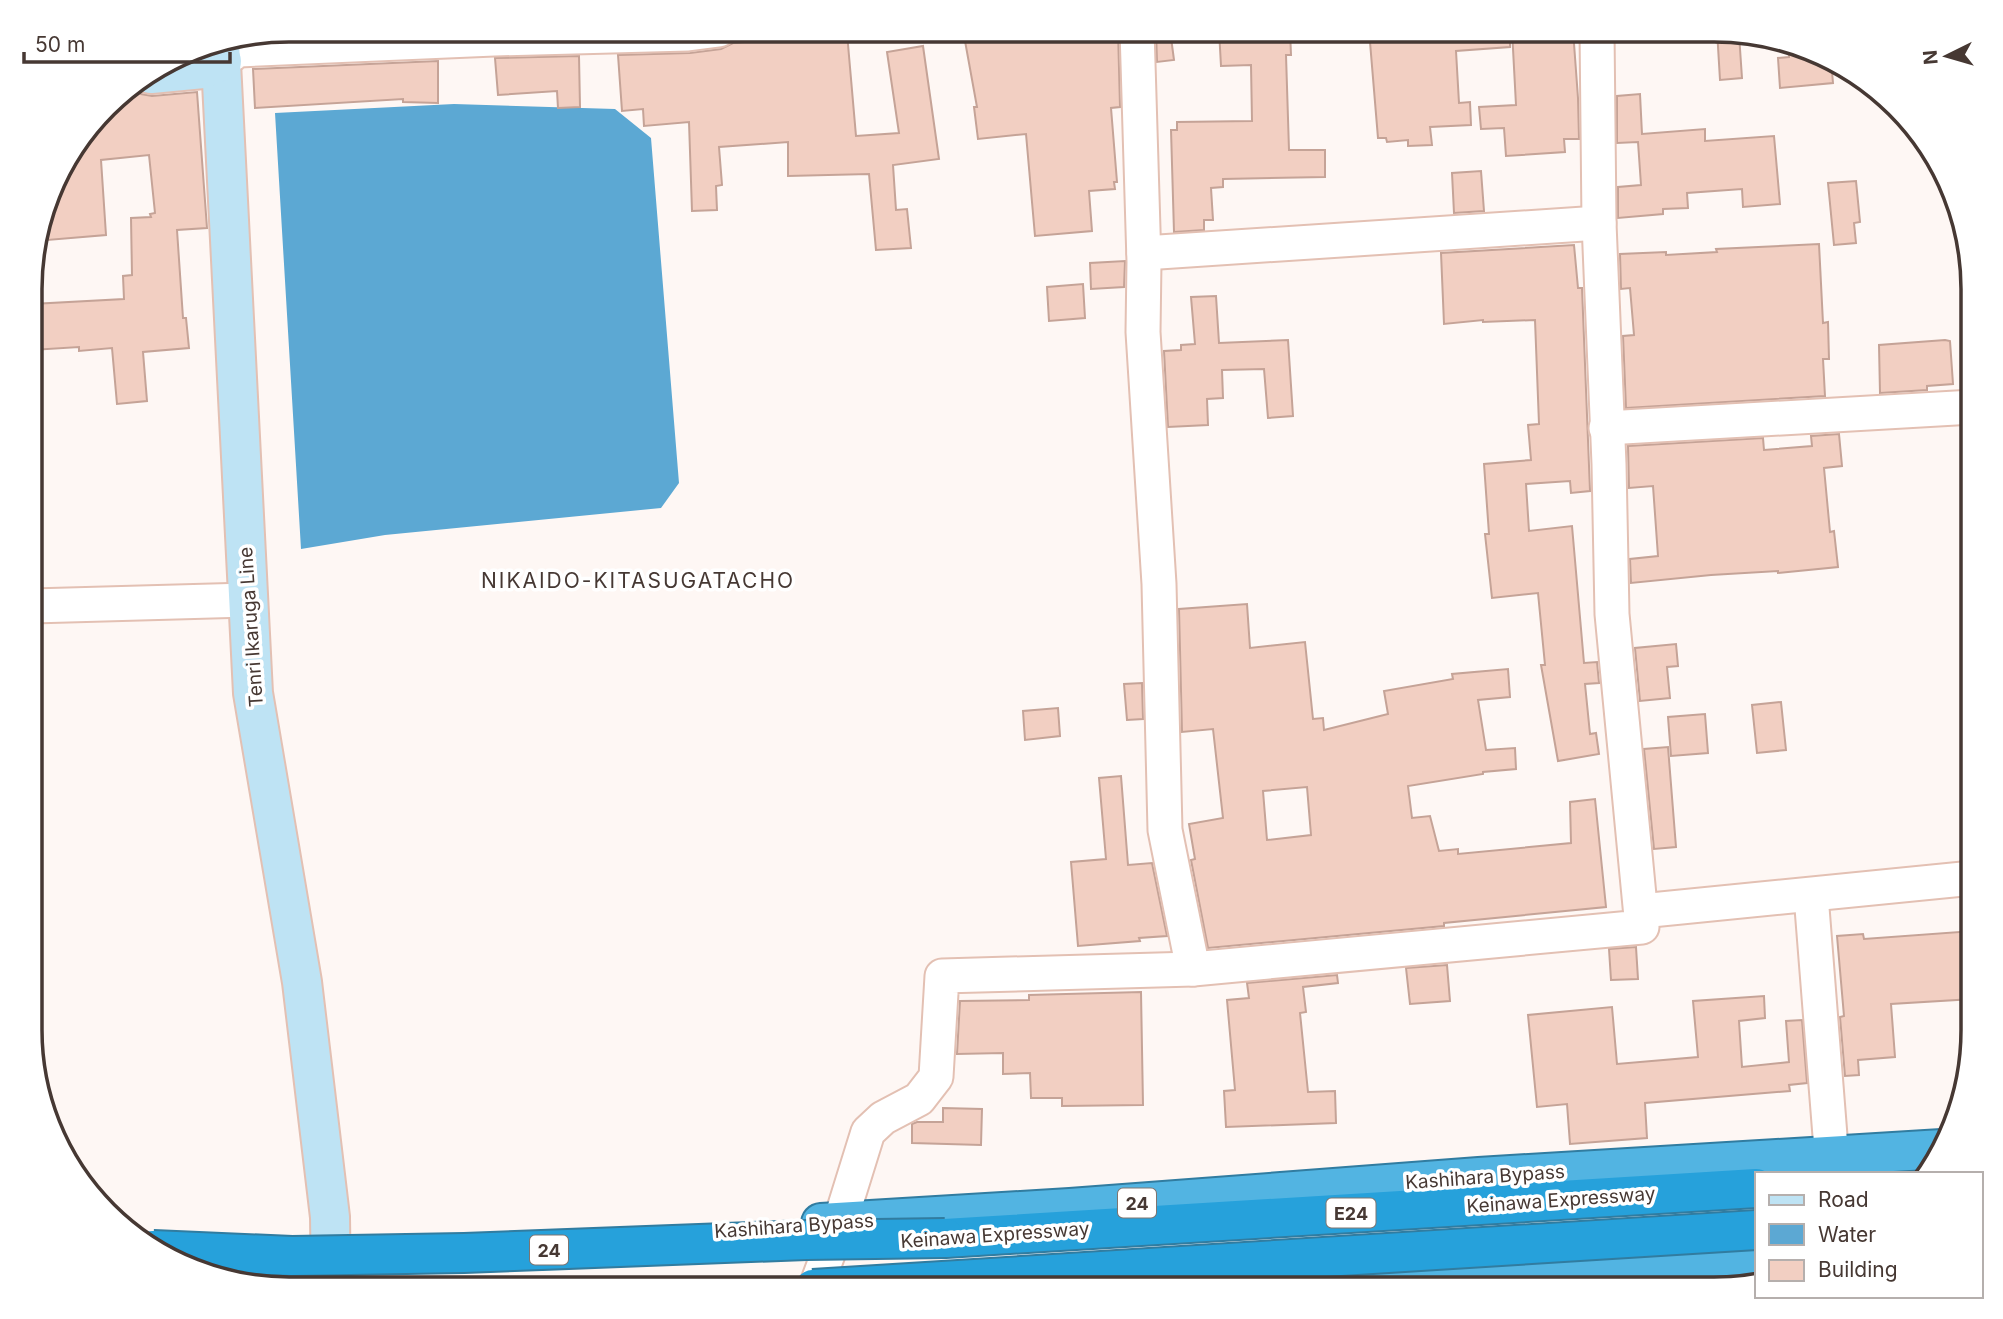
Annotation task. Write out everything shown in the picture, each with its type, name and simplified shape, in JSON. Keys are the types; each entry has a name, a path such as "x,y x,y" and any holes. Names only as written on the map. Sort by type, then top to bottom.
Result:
{"highway":[{"name":"Kashihara Bypass","path":"230,1270 331,1275 840,1222 1070,1208 1479,1177 1832,1165 1930,1151"},
{"name":"Keinawa Expressway","path":"287,1277 1755,1188"},
{"name":"E24","path":"1014,1276 1755,1230"},
{"name":"24","path":"178,1251 292,1256 464,1254 806,1240 945,1238"},
{"path":"1476,1276 1755,1260"}],"main road":[{"path":"170,72 203,69 221,52"},
{"name":"Tenri Ikaruga Line","path":"221,52 253,693 302,982 330,1217 331,1275"}],"street":[{"path":"1137,42 1144,253 1143,332 1159,584 1165,830 1193,969"},
{"path":"819,1277 840,1222 868,1132 883,1118 919,1099 936,1077 942,976 1193,969 1642,927 1612,614 1599,223 1597,42"},
{"path":"221,52 402,43"},
{"path":"1144,253 1599,223"},
{"path":"1606,428 1960,408"},
{"path":"42,606 248,600"},
{"path":"1641,911 1961,879"},
{"path":"1811,895 1832,1165"}],"water":[{"path":"454,104 615,109 651,138 679,483 661,508 385,535 301,549 275,113"}],"building":[{"path":"1118,42 1120,107 1111,108 1117,182 1114,182 1115,189 1089,191 1092,231 1035,236 1026,134 978,139 974,107 977,107 965,43"},
{"path":"1156,42 1172,42 1174,60 1157,62"},
{"path":"1220,42 1290,42 1291,55 1286,55 1289,150 1325,150 1325,177 1223,179 1223,187 1211,188 1213,220 1204,220 1204,230 1174,232 1171,130 1177,130 1177,122 1252,121 1251,65 1221,66"},
{"path":"1370,42 1510,42 1510,47 1456,51 1459,103 1470,102 1471,125 1430,127 1432,145 1408,146 1408,140 1387,142 1386,138 1378,138"},
{"path":"1513,42 1574,42 1579,139 1564,139 1565,152 1506,156 1504,128 1481,129 1479,107 1516,105"},
{"path":"1718,42 1740,44 1742,78 1720,80"},
{"path":"733,43 848,43 856,136 899,133 887,52 923,46 939,159 893,165 896,210 907,209 911,248 876,250 869,174 788,176 788,142 719,147 722,185 716,186 717,210 692,211 689,122 644,126 643,109 622,111 618,55 690,53 721,49"},
{"path":"1789,54 1832,72 1833,83 1780,88 1778,58 1789,57"},
{"path":"579,56 580,107 558,108 557,91 498,95 495,58"},
{"path":"438,61 438,103 403,102 403,99 255,108 253,69"},
{"path":"197,92 207,228 177,230 183,318 186,318 189,348 143,352 147,401 117,404 112,348 79,351 79,347 42,349 42,303 124,299 123,276 132,275 131,218 151,217 150,214 155,213 149,155 101,160 106,235 47,240 55,210 75,165 103,126 140,93 152,96"},
{"path":"1640,94 1642,134 1705,129 1705,141 1774,136 1780,204 1743,207 1742,189 1687,193 1688,208 1663,209 1663,214 1618,218 1618,187 1641,185 1638,142 1617,143 1617,96"},
{"path":"1481,171 1484,211 1454,213 1452,173"},
{"path":"1856,181 1860,222 1854,223 1856,243 1834,245 1828,183"},
{"path":"1819,244 1823,323 1828,322 1829,359 1823,359 1825,396 1626,408 1623,336 1634,335 1630,288 1621,289 1620,254 1666,252 1666,255 1717,252 1716,249"},
{"path":"1574,245 1578,288 1582,288 1590,491 1571,493 1570,481 1526,484 1529,531 1572,526 1584,663 1597,662 1599,683 1585,684 1590,734 1596,733 1599,754 1558,761 1541,665 1545,665 1538,593 1492,598 1485,534 1489,534 1484,464 1531,460 1528,425 1539,424 1535,320 1483,320 1444,324 1441,253"},
{"path":"1125,261 1124,287 1091,289 1090,263"},
{"path":"1083,284 1085,318 1049,321 1047,287"},
{"path":"1216,296 1219,343 1288,340 1293,416 1268,418 1264,369 1222,370 1223,398 1207,399 1208,425 1168,427 1164,351 1181,350 1181,345 1195,344 1191,297"},
{"path":"1950,341 1953,384 1927,386 1927,390 1880,393 1879,345"},
{"path":"1839,434 1842,466 1824,468 1830,532 1834,531 1838,567 1631,583 1630,559 1658,556 1653,486 1629,488 1628,446 1763,438 1764,450 1812,446 1811,436"},
{"path":"1247,604 1250,648 1305,642 1313,719 1323,718 1324,730 1388,714 1384,691 1453,679 1452,674 1508,669 1510,697 1478,700 1486,750 1515,748 1516,769 1483,772 1408,786 1412,818 1430,816 1439,851 1458,849 1458,854 1571,843 1570,802 1595,799 1606,907 1444,923 1444,926 1208,948 1191,860 1195,859 1189,824 1223,818 1213,729 1182,732 1179,609","holes":["1307,787 1311,835 1267,840 1263,791"]},
{"path":"1676,644 1678,666 1667,667 1670,698 1640,701 1635,648"},
{"path":"1142,683 1143,719 1127,720 1124,684"},
{"path":"1781,702 1786,750 1757,753 1752,705"},
{"path":"1058,708 1060,736 1025,740 1023,711"},
{"path":"1705,714 1708,753 1671,756 1668,717"},
{"path":"1668,747 1676,847 1654,849 1644,749"},
{"path":"1121,776 1128,865 1152,863 1167,936 1078,946 1071,862 1106,859 1099,778"},
{"path":"1961,932 1961,1000 1891,1004 1895,1057 1858,1060 1859,1075 1845,1076 1840,1017 1844,1016 1837,936 1863,934 1864,939"},
{"path":"1636,947 1638,979 1611,980 1609,949"},
{"path":"1447,965 1450,1001 1410,1004 1406,968"},
{"path":"1337,975 1338,983 1303,987 1306,1012 1300,1013 1308,1092 1335,1091 1336,1123 1226,1127 1224,1091 1235,1090 1227,1000 1249,998 1247,983"},
{"path":"1141,992 1143,1105 1062,1106 1062,1098 1031,1098 1030,1073 1003,1074 1003,1053 957,1054 960,1001 1029,1000 1029,995"},
{"path":"1764,996 1765,1018 1739,1021 1742,1067 1789,1062 1786,1021 1802,1020 1807,1083 1789,1085 1790,1091 1645,1103 1647,1138 1570,1144 1567,1104 1537,1107 1528,1015 1612,1007 1617,1064 1698,1057 1693,1001"},
{"path":"943,1108 982,1109 981,1145 912,1143 912,1124 943,1122"}],"district":[{"name":"NIKAIDO-KITASUGATACHO","path":"638,580"}]}
